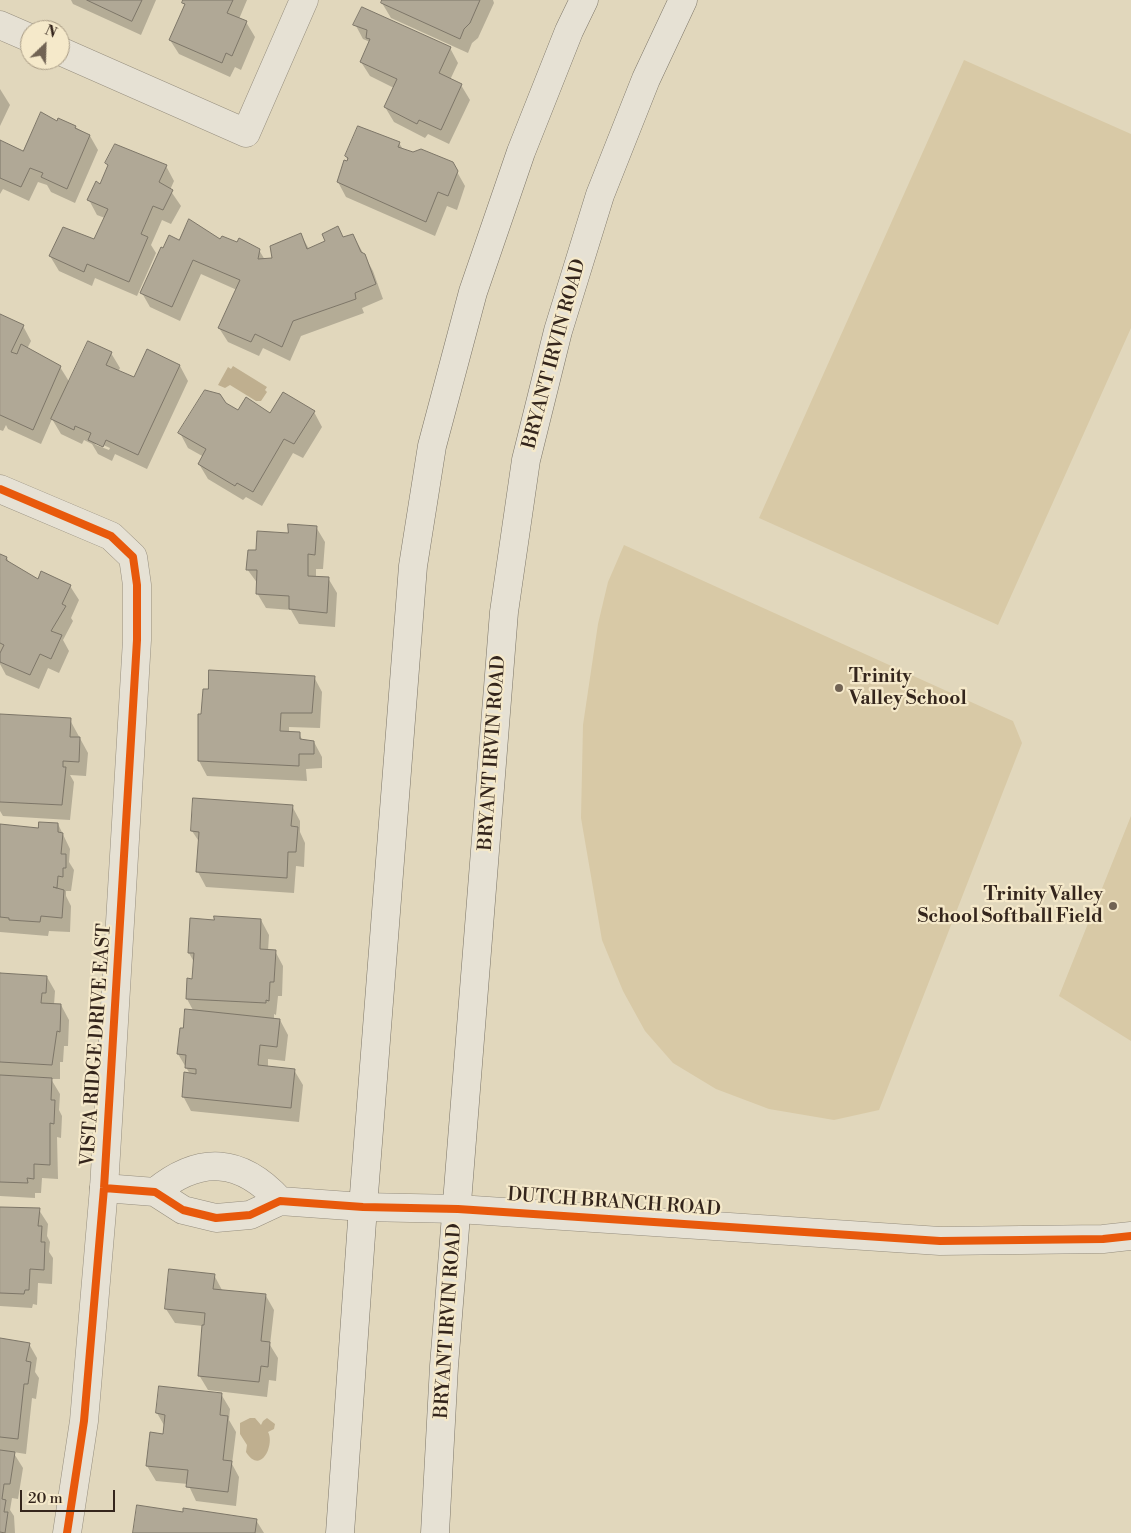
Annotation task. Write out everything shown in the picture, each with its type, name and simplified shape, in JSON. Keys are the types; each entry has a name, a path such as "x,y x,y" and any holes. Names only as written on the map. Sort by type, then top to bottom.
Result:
{"main road":[{"path":"70,55 246,133 304,0"},
{"path":"340,1533 363,1206 414,566 432,446 473,292 521,152 569,31 584,0"},
{"name":"BRYANT IRVIN ROAD","path":"435,1533 444,1366 458,1209 504,612 526,460 558,330 600,195 646,79 683,0"},
{"path":"0,25 20,34"},
{"name":"VISTA RIDGE DRIVE EAST","path":"0,490 111,536 133,557 137,585 137,640 104,1188 84,1421 67,1533"},
{"path":"155,1192 174,1177 196,1168 220,1166 243,1172 264,1183 280,1201"},
{"name":"DUTCH BRANCH ROAD","path":"104,1188 155,1192 183,1210 216,1218 250,1215 280,1201 458,1209 940,1241 1103,1239 1131,1236"}],"shaded area":[{"path":"964,60 1131,134 1131,328 998,625 759,518"},
{"path":"233,366 267,387 265,390 267,392 261,401 256,401 230,385 225,388 218,385 228,367 231,369"},
{"path":"624,545 1013,721 1022,743 879,1110 834,1120 769,1109 716,1089 673,1063 645,1031 623,991 602,940 581,818 583,725 598,624 608,582"},
{"name":"Trinity Valley School Softball Field","path":"1131,816 1131,1041 1059,996"},
{"path":"250,1418 255,1418 261,1425 267,1418 275,1424 274,1429 268,1432 270,1444 268,1450 265,1456 257,1461 252,1459 246,1452 247,1445 240,1434 240,1423"}],"building":[{"path":"87,0 142,0 132,21"},
{"path":"183,0 233,0 227,13 247,21 232,56 226,53 222,63 169,40 185,4 182,3"},
{"path":"382,0 480,0 470,23 464,29 460,39 381,3"},
{"path":"362,7 451,47 439,73 462,84 441,130 419,120 417,124 384,107 397,79 360,62 370,39 366,38 367,30 353,25"},
{"path":"41,112 57,121 58,118 76,126 75,128 90,135 67,189 41,177 43,173 30,168 21,187 0,178 0,140 23,151"},
{"path":"358,126 400,142 398,147 413,152 421,149 453,162 458,171 448,196 438,192 426,222 337,182 344,160 347,161 348,158 345,156"},
{"path":"115,144 167,165 159,182 173,190 163,210 153,206 141,234 148,237 129,282 87,264 84,272 49,256 63,227 94,239 108,209 87,200 96,181 100,184 108,165 105,163"},
{"path":"189,219 220,239 222,236 237,242 239,238 260,249 258,259 272,258 270,246 301,233 307,249 325,241 322,234 338,226 343,237 353,234 361,252 365,254 376,284 355,293 356,299 293,321 282,347 255,334 251,342 218,328 240,280 193,260 172,307 140,293 161,247 163,248 169,235 179,240"},
{"path":"0,314 24,325 11,352 17,354 21,344 61,366 33,430 0,415"},
{"path":"88,341 112,352 106,365 134,377 147,349 180,365 138,455 106,440 103,447 88,440 91,433 75,426 74,430 51,419"},
{"path":"205,390 220,394 226,403 238,410 246,397 270,413 283,392 315,411 294,444 284,439 253,492 237,483 235,486 198,464 206,449 178,433"},
{"path":"288,524 317,526 315,555 308,554 308,576 329,577 327,613 289,609 289,596 256,594 257,570 246,570 248,550 256,550 257,531 288,533"},
{"path":"0,554 7,557 6,560 38,579 41,571 71,585 62,604 66,606 51,631 62,635 51,659 40,654 30,675 0,662 0,653 4,645 0,643"},
{"path":"209,670 315,676 312,713 281,713 280,731 300,732 300,739 314,741 314,754 299,754 299,766 198,761 198,714 201,714 203,689 208,689"},
{"path":"0,714 71,718 70,737 80,737 79,762 63,761 63,767 66,767 62,805 0,802"},
{"path":"193,798 293,805 291,826 298,827 296,852 288,852 287,878 196,872 199,832 191,831"},
{"path":"39,822 58,823 58,832 63,833 61,854 66,854 66,868 63,868 63,877 58,876 57,888 53,887 64,890 62,918 41,916 40,922 9,920 9,918 0,917 0,824 38,828"},
{"path":"214,916 261,919 260,949 276,950 274,982 270,982 269,1001 266,1000 266,1003 186,999 187,978 192,979 194,953 188,953 190,918 214,920"},
{"path":"0,973 47,976 46,993 42,993 41,1003 61,1004 60,1032 57,1031 52,1065 0,1062"},
{"path":"185,1009 280,1019 277,1047 260,1045 258,1065 295,1069 291,1108 182,1097 184,1072 196,1074 196,1069 185,1068 186,1055 177,1054 180,1028 183,1028"},
{"path":"0,1075 52,1078 51,1100 55,1100 54,1124 50,1123 50,1165 34,1164 34,1179 27,1178 28,1183 0,1182"},
{"path":"0,1207 40,1208 38,1226 42,1226 41,1242 45,1242 44,1270 30,1269 29,1290 25,1290 24,1294 0,1293"},
{"path":"169,1269 215,1274 213,1289 266,1294 261,1341 270,1342 268,1367 261,1366 259,1382 198,1376 202,1325 204,1325 205,1313 165,1309"},
{"path":"0,1338 30,1343 26,1361 31,1362 28,1384 24,1384 18,1439 0,1437"},
{"path":"159,1386 222,1393 220,1415 228,1416 223,1460 232,1461 228,1492 186,1487 188,1470 146,1466 150,1432 163,1434 165,1415 156,1413"},
{"path":"0,1450 15,1452 10,1484 4,1484 2,1499 6,1500 4,1512 8,1512 5,1533 0,1532"},
{"path":"137,1505 183,1512 183,1508 257,1519 255,1533 133,1533"}],"cycle path":[{"path":"0,489 111,536 133,557 137,585 137,640 104,1188 84,1421 67,1533"},
{"path":"104,1188 155,1192 183,1210 216,1218 250,1215 280,1201 363,1207 458,1209 940,1241 1103,1239 1131,1236"}],"place":[{"name":"Trinity Valley School","path":"839,688"},
{"name":"Trinity Valley School Softball Field","path":"1113,906"}]}
